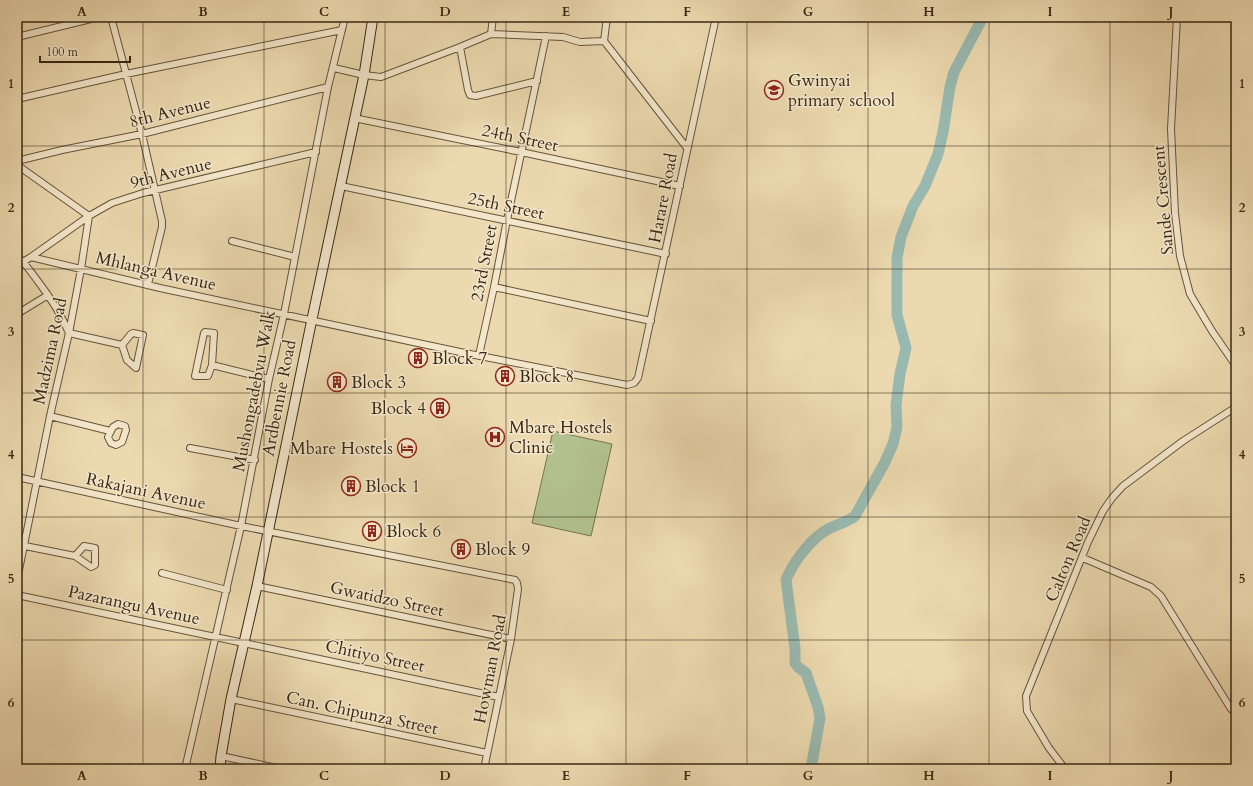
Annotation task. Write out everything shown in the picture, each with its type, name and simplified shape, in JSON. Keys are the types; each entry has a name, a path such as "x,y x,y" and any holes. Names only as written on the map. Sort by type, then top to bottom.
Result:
{"main road":[{"name":"Ardbennie Road","path":"366,17 370,33"},
{"name":"Ardbennie Road","path":"220,769 231,699 245,643 341,186 364,75 373,17"}],"street":[{"path":"17,37 99,17"},
{"path":"111,17 142,134 162,224 148,284"},
{"name":"Mushongadebvu Walk","path":"185,769 241,526 328,87 334,68 345,17"},
{"path":"491,34 492,17"},
{"path":"606,17 604,41 687,148"},
{"name":"Harare Road","path":"634,383 638,378 651,321 716,17"},
{"name":"Sande Crescent","path":"1177,17 1171,130 1176,225 1180,256 1190,294 1212,331 1236,366"},
{"path":"17,99 126,74 342,30"},
{"path":"334,68 381,78 491,34 563,37 580,42 604,41"},
{"name":"23rd Street","path":"479,355 546,36"},
{"path":"460,47 470,95 476,96 537,81"},
{"name":"8th Avenue","path":"17,161 62,150 142,134 328,87"},
{"name":"24th Street","path":"354,118 680,186"},
{"name":"9th Avenue","path":"31,257 89,216 112,204 155,190 316,152"},
{"path":"17,165 89,216 81,268"},
{"name":"25th Street","path":"341,186 666,254"},
{"path":"232,241 295,257"},
{"path":"17,256 48,295 61,315 69,333 122,345"},
{"path":"23,262 31,257"},
{"name":"Mhlanga Avenue","path":"31,257 160,288 479,355 627,385 634,383"},
{"name":"Madzima Road","path":"17,580 50,416 69,333 81,268"},
{"path":"494,287 651,321"},
{"path":"17,314 48,295"},
{"path":"205,332 214,333 212,365 208,376 195,376 205,332"},
{"path":"131,334 144,335 136,368 127,360 122,345 131,334"},
{"path":"212,365 269,379"},
{"name":"Calton Road","path":"1065,769 1049,748 1026,711 1026,696 1083,558 1088,542 1103,511 1123,486 1183,440 1236,407"},
{"path":"50,416 110,431"},
{"path":"190,448 255,460"},
{"name":"Rakajani Avenue","path":"17,477 241,526 509,579"},
{"path":"25,546 75,556"},
{"path":"1083,558 1152,587 1161,596 1231,709 1236,712"},
{"path":"162,573 227,590"},
{"name":"Howman Road","path":"484,769 511,639 518,586 515,580 509,579"},
{"name":"Gwatidzo Street","path":"257,586 511,639"},
{"name":"Pazarangu Avenue","path":"17,595 215,638 245,643"},
{"name":"Chitiyo Street","path":"245,643 500,697"},
{"name":"Can. Chipunza Street","path":"231,699 487,753"},
{"path":"221,756 282,769"}],"green space":[{"path":"553,431 612,444 591,536 532,523"}],"waterway":[{"path":"811,769 820,718 818,707 806,673 795,663 795,648 786,580 798,558 817,537 830,528 855,516 884,464 893,444 897,427 896,405 900,374 906,348 897,315 897,258 901,237 913,206 925,186 938,154 954,72 983,17"}],"place":[{"name":"Gwinyai primary school","path":"774,90"},
{"name":"Block 7","path":"418,358"},
{"name":"Block 8","path":"505,376"},
{"name":"Block 3","path":"337,382"},
{"name":"Block 4","path":"440,408"},
{"name":"Mbare Hostels Clinic","path":"495,437"},
{"name":"Mbare Hostels","path":"407,448"},
{"name":"Block 1","path":"351,486"},
{"name":"Block 6","path":"372,531"},
{"name":"Block 9","path":"461,549"}]}
